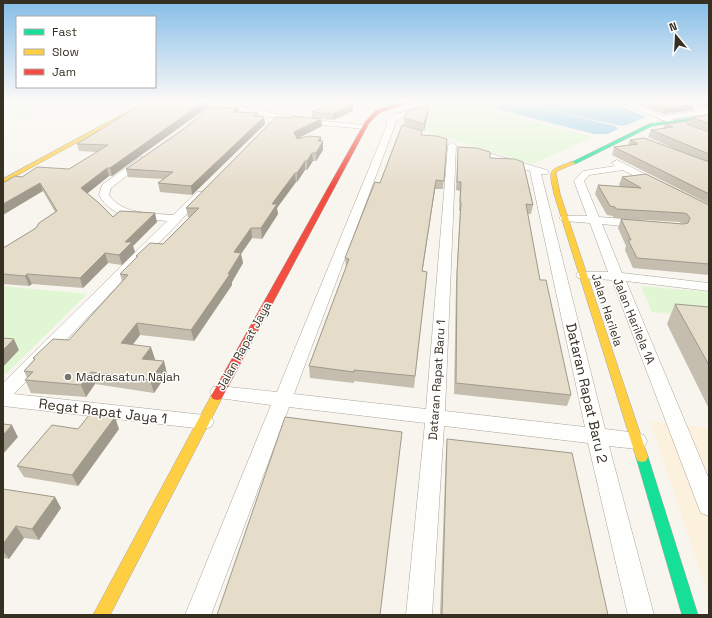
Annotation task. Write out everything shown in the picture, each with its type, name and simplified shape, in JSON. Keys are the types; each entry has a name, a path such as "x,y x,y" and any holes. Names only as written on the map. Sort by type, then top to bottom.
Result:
{"street":[{"path":"3,181 98,130"},
{"name":"Jalan Rapat Jaya","path":"101,615 219,392 362,130"},
{"path":"198,615 283,399 394,130"},
{"path":"535,170 553,174 555,170 586,157 641,130"},
{"path":"627,137 640,140"},
{"name":"Dataran Rapat Baru 1","path":"419,615 435,418 448,144 535,170"},
{"path":"153,152 106,187 104,195 109,203 125,214 175,219"},
{"name":"Jalan Harilela 1A","path":"664,188 620,165 586,173 579,181 709,506"},
{"name":"Dataran Rapat Baru 2","path":"535,170 597,437 641,615"},
{"name":"Jalan Harilela","path":"553,174 557,194 637,441 690,615"},
{"path":"3,394 208,187"},
{"path":"565,218 648,225"},
{"path":"583,275 617,276 709,287"},
{"path":"219,392 637,441"},
{"name":"Regat Rapat Jaya 1","path":"3,399 204,422"}],"shaded area":[{"path":"650,421 709,428 709,598"}],"green space":[{"path":"420,130 565,130 592,137 533,164"},
{"path":"3,286 87,294 6,374 3,375"},
{"path":"641,286 709,292 709,317 652,312"}],"water":[{"path":"578,130 616,130 608,134 594,134"}],"building":[{"path":"100,130 164,130 110,168 107,168 81,188 113,217 120,211 155,213 125,242 132,242 119,255 105,253 80,278 27,274 25,276 3,274 3,248 36,228 39,223 57,211 40,183 3,204 3,183 15,176 22,177 37,167 69,169 108,145 77,144"},
{"path":"182,130 250,130 191,186 158,183 173,172 126,169"},
{"path":"263,130 298,130 294,132 297,139 309,136 321,137 318,141 323,141 316,153 312,153 307,161 305,161 272,204 277,204 261,228 251,228 234,252 241,253 228,274 230,274 191,330 137,323 121,343 151,347 142,359 164,361 150,380 91,372 81,385 25,380 33,372 24,371 35,359 33,358 53,339 69,340 128,275 120,274 138,256 136,256 150,243 163,244 199,208 186,208"},
{"path":"400,130 418,130 422,131 421,135 437,136 447,139 444,181 436,180 422,271 427,272 415,376 354,370 354,372 309,366 349,259 345,258 375,182 380,183"},
{"path":"651,130 703,130 709,132 709,154"},
{"path":"644,138 709,162 709,194 614,147 638,144 630,140"},
{"path":"458,147 477,148 490,152 490,158 515,159 523,162 533,205 526,204 540,280 546,280 571,395 456,383 457,273 461,202 461,182 457,182"},
{"path":"646,174 709,205 709,264 637,258 628,240 631,240 621,219 683,224 688,223 690,218 687,214 683,213 616,209 615,207 610,206 598,185 641,188 622,177"},
{"path":"675,304 709,307 709,365"},
{"path":"3,338 14,339 3,350"},
{"path":"90,414 115,417 72,475 17,466 52,425 78,429"},
{"path":"285,417 402,432 380,615 217,615"},
{"path":"3,424 12,425 3,435"},
{"path":"447,439 572,453 608,615 442,615"},
{"path":"3,489 55,497 32,529 16,526 3,544"}],"traffic: fast":[{"path":"573,163 641,130"},
{"path":"642,457 690,615"}],"traffic: slow":[{"path":"3,181 98,130"},
{"path":"573,163 555,170 553,174 557,194 642,457"},
{"path":"101,615 217,396"}],"traffic: jam":[{"path":"217,396 363,130"}],"place":[{"name":"Madrasatun Najah","path":"68,377"}]}
